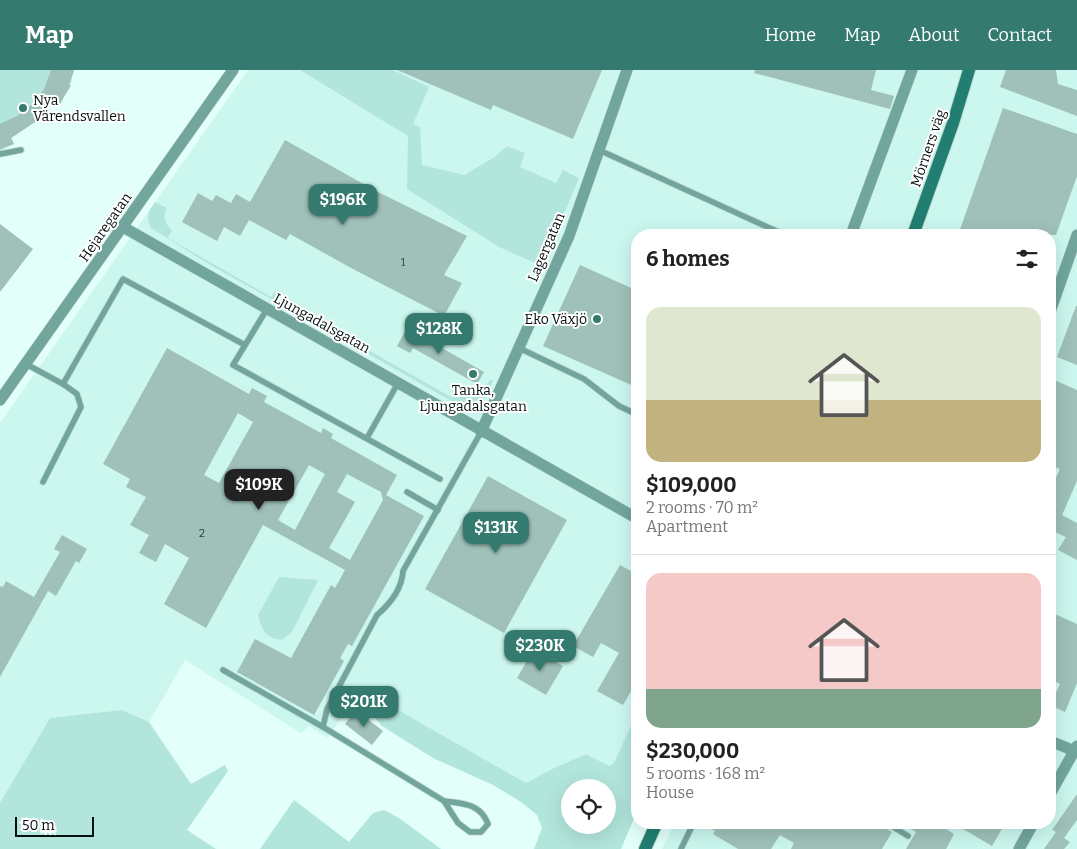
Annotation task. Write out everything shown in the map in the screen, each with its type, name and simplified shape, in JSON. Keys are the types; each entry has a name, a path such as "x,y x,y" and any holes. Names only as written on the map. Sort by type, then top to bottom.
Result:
{"main road":[{"name":"Mörners väg","path":"914,229 933,180 969,70"},
{"path":"645,849 654,829"}],"street":[{"name":"Hejaregatan","path":"0,400 233,70"},
{"name":"Lagergatan","path":"481,432 569,236 627,70"},
{"path":"853,229 912,70"},
{"name":"Ljungadalsgatan","path":"123,228 631,515"},
{"path":"1056,295 1077,235"},
{"path":"1056,743 1076,750 1056,784"},
{"path":"1019,849 1030,829"}],"lane":[{"path":"0,154 21,150"},
{"path":"599,150 772,229"},
{"path":"908,229 933,180"},
{"path":"63,384 123,279 245,345"},
{"path":"267,309 233,365 440,479"},
{"path":"519,348 584,379 619,406 631,412"},
{"path":"26,364 63,384 77,394 81,407 44,482"},
{"path":"368,438 398,383"},
{"path":"323,727 327,709 378,615 390,604 402,582 403,571 481,432"},
{"path":"407,492 438,510"},
{"path":"223,670 323,727 444,801 470,805 484,814 488,824 481,832 470,832 458,823 444,801"},
{"path":"681,849 691,829"},
{"path":"896,829 908,836"}],"shaded area":[{"name":"Nya Värendsvallen","path":"0,70 74,70 69,90 67,90 60,104 53,100 43,112 50,117 47,122 39,116 35,122 11,138 14,144 0,151"},
{"path":"248,70 1077,70 1077,849 662,849 672,829 1056,829 1056,229 631,229 631,727 614,763 609,766 586,754 526,783 372,695 364,694 361,696 357,693 328,738 309,726 301,733 185,660 149,722 122,710 50,718 0,803 0,423"},
{"path":"300,70 393,70 429,87 413,124 420,127 422,165 464,175 495,157 507,146 525,153 520,167 556,183 563,170 579,178 542,266 499,247 407,189 408,136"},
{"path":"155,202 167,208 165,220 172,230 168,238 271,297 275,291 279,295 275,301 212,266 151,228 148,214"},
{"path":"294,305 301,306 299,311 451,397 478,397 482,394 489,381 493,381 482,405 467,410 293,311"},
{"path":"279,577 318,580 292,632 282,640 276,639 265,632 258,615"},
{"path":"364,693 372,695 526,783 586,754 609,766 614,763 631,725 631,825 621,849 534,849 542,828 537,815 521,802 493,785 433,758 382,726 361,702 361,696"},
{"path":"122,710 149,722 191,784 225,765 228,771 187,830 216,849 0,849 0,803 50,718"},
{"path":"294,800 349,842 373,813 384,810 399,818 441,849 260,849"}],"building":[{"path":"51,70 74,70 69,85 71,85 60,104 54,99 35,122 11,138 14,144 0,149 0,124 17,116 34,103 44,89"},
{"path":"397,70 602,70 573,139 493,105 491,110"},
{"path":"755,70 876,70 871,90 894,96 890,109 754,73"},
{"path":"1006,70 1056,70 1058,84 1077,90 1077,116 1000,87"},
{"path":"1003,108 1077,134 1077,176 1056,235 1056,229 960,229"},
{"path":"285,140 376,191 467,236 444,275 462,283 444,316 290,234 286,240 249,220 240,236 224,227 217,241 182,222 198,193 212,201 216,195 231,203 236,194 250,202"},
{"path":"0,224 33,249 0,292"},
{"name":"Eko Växjö","path":"580,265 631,288 631,385 543,346"},
{"path":"1077,306 1077,365 1057,357"},
{"path":"407,328 484,372 477,384 413,348 410,353 397,346"},
{"path":"167,348 249,394 252,388 267,396 264,402 321,433 323,428 333,434 331,438 397,475 386,495 424,516 352,646 348,644 340,658 344,661 314,715 237,672 255,639 291,658 331,585 335,588 345,570 263,525 206,628 164,604 189,558 165,544 156,562 139,553 149,535 130,525 146,497 126,487 130,479 103,464","holes":["238,413 253,422 219,483 204,475","309,465 325,474 295,530 278,520","347,474 381,492 383,500 350,560 329,548 355,502 337,492"]},
{"path":"1056,381 1077,390 1077,481 1062,515 1077,523 1077,560 1058,550 1066,537 1056,533 1056,478 1060,469 1056,467"},
{"path":"488,476 567,520 504,633 425,589"},
{"path":"62,535 87,549 79,563 76,561 56,596 48,591 0,677 0,586 3,587 6,581 34,597 60,552 54,549"},
{"path":"620,565 631,571 631,691 623,705 597,691 619,653 601,643 593,657 573,646"},
{"path":"1056,614 1077,624 1077,683 1065,712 1056,708 1056,692 1060,684 1056,682"},
{"path":"534,649 563,666 546,695 517,678"},
{"path":"356,710 383,731 372,745 345,724"},
{"path":"1077,794 1077,820 1064,838 1070,842 1064,849 1044,849 1056,832 1052,830 1056,829 1056,824"},
{"path":"711,829 888,829 892,832 882,849 791,849 794,843 780,835 771,849 738,849 713,834 715,831"},
{"path":"911,829 946,829 954,834 946,849 906,849 916,832"},
{"path":"963,829 1002,829 992,846"}],"place":[{"name":"Nya Värendsvallen","path":"23,108"},
{"name":"Eko Växjö","path":"597,319"},
{"name":"Tanka, Ljungadalsgatan","path":"473,374"}]}
